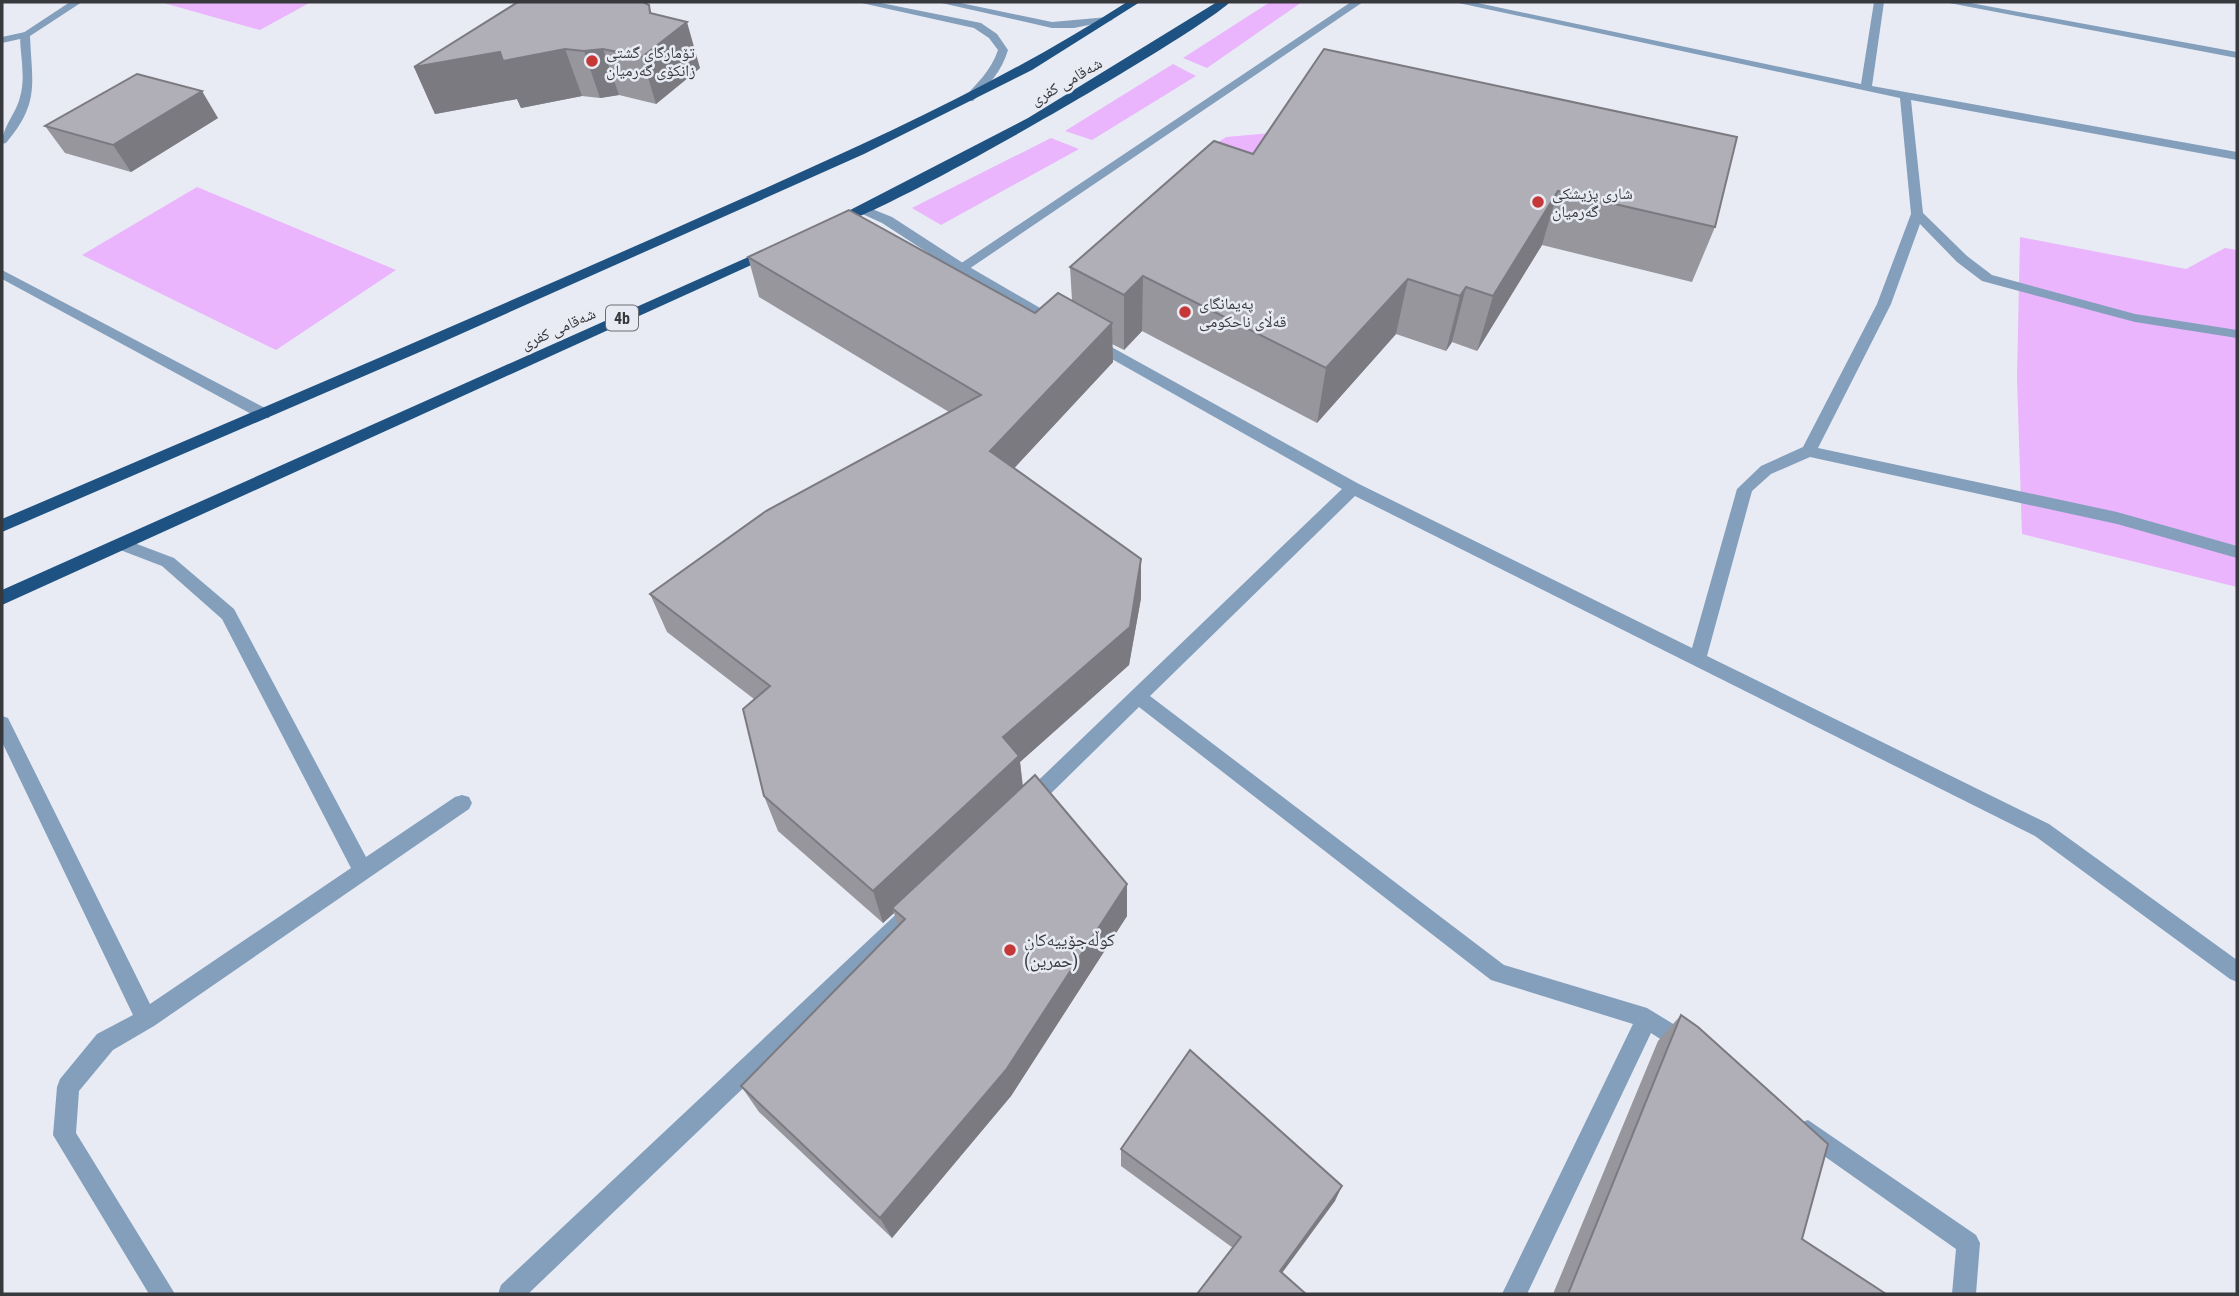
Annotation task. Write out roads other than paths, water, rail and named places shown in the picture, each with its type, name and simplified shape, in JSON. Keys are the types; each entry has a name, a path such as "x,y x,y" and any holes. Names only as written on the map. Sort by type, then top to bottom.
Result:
{"highway":[{"name":"شەقامی کفری","path":"2,526 547,291 969,99 1108,20 1134,2"},
{"name":"شەقامی کفری","path":"812,232 1014,131 1120,71 1224,2"},
{"name":"شەقامی کفری","path":"2,598 787,243"}],"street":[{"path":"2,40 25,35 77,2"},
{"path":"863,2 977,25 993,36 1003,50 1000,62 988,80 969,99"},
{"path":"942,2 1052,25 1108,20"},
{"path":"961,268 1359,2"},
{"path":"1459,2 1866,88 2237,156"},
{"path":"1866,88 1879,2"},
{"path":"1950,2 2237,55"},
{"path":"2,140 14,127 29,83 24,60 25,35"},
{"path":"1809,451 1884,304 1917,214 1905,95"},
{"path":"862,209 887,220 961,268 1353,488 2042,830 2237,972"},
{"path":"1917,214 1962,259 1987,278 2135,318 2237,334"},
{"path":"2,274 264,414"},
{"path":"1697,661 1745,489 1766,470 1809,451 2117,518 2237,552"},
{"path":"1017,813 1353,488"},
{"path":"121,544 168,562 228,614 363,871"},
{"path":"1139,697 1498,973 1647,1018 1704,1058"},
{"path":"2,723 146,1019"},
{"path":"163,1294 64,1135 68,1087 105,1042 146,1019 462,803"},
{"path":"510,1294 926,900"},
{"path":"1514,1294 1647,1018"},
{"path":"1796,1122 1968,1243 1964,1294"}],"place":[{"name":"تۆمارگای گشتی زانکۆی گەرمیان","path":"592,61"},
{"name":"شاری پزیشکی گەرمیان","path":"1538,202"},
{"name":"پەیمانگای قەڵای ناحکومی","path":"1185,312"},
{"name":"کوڵەجۆییەکان (حمرین)","path":"1010,950"}]}
